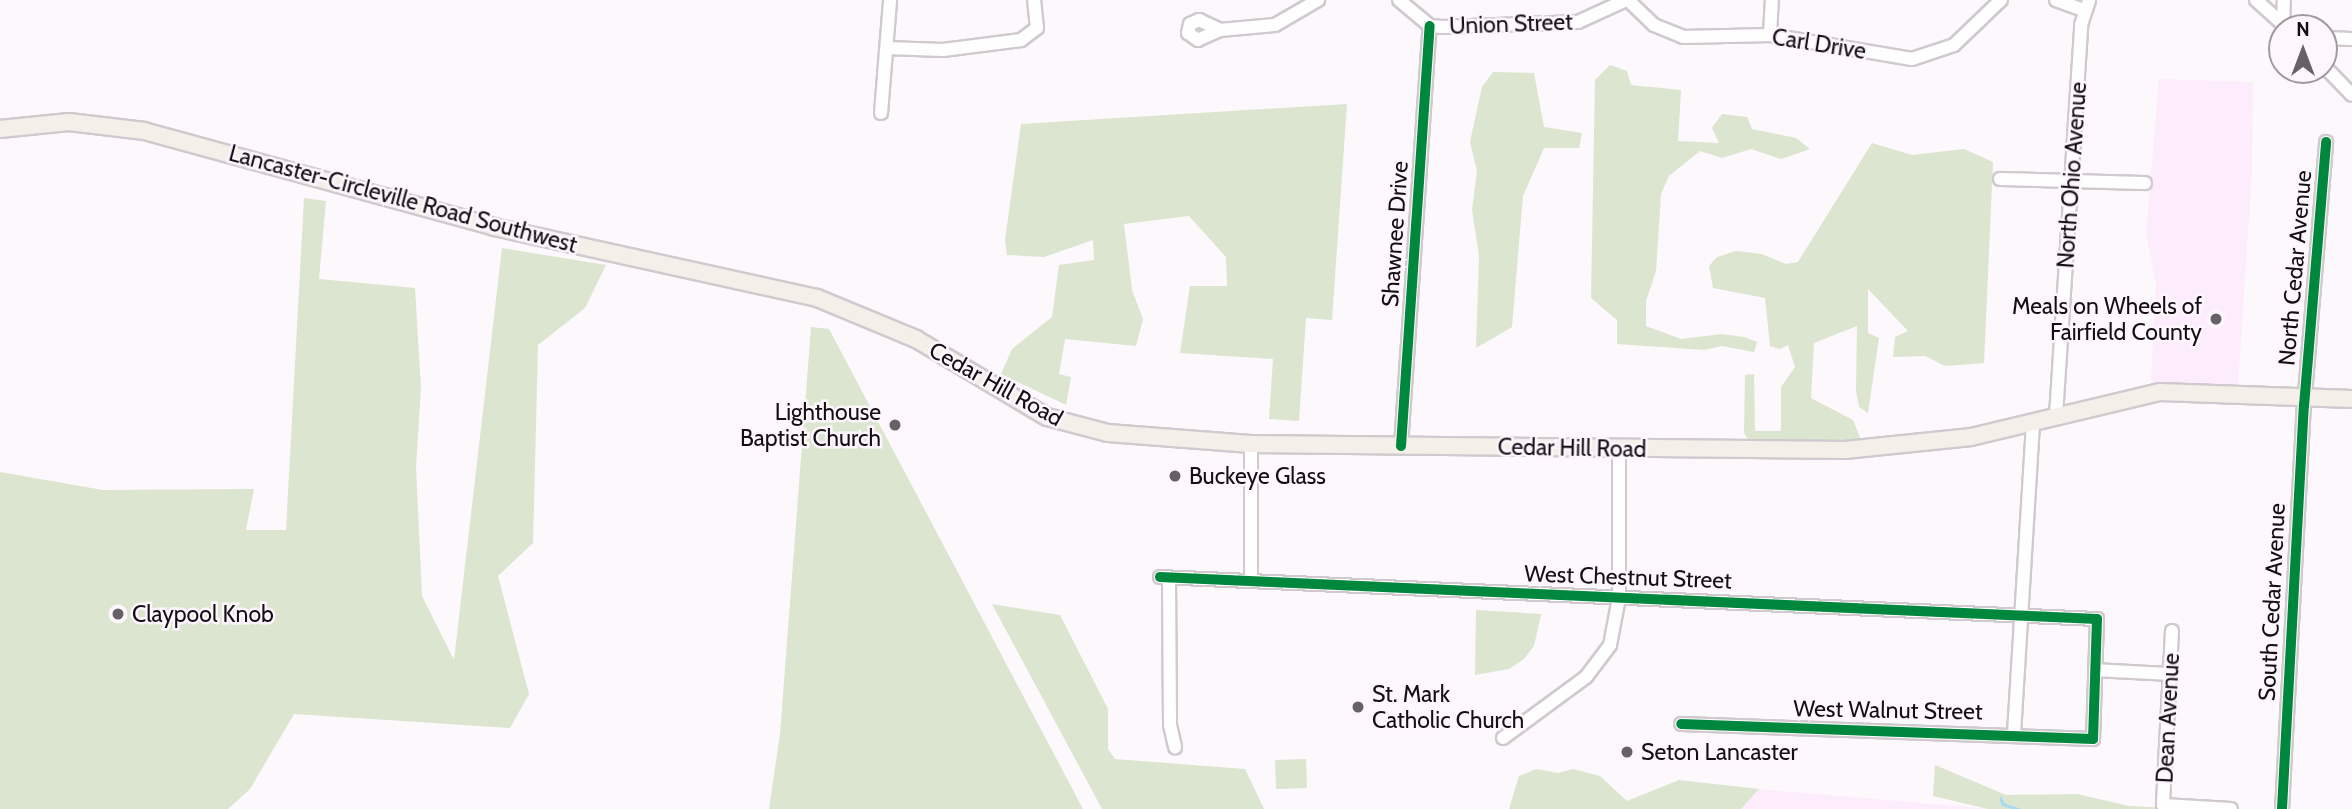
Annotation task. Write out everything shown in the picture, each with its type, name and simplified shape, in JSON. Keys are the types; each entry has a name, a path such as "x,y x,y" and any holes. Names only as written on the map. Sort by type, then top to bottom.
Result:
{"main road":[{"name":"Lancaster-Circleville Road Southwest","path":"0,130 69,122 144,131 494,227 811,297"},
{"name":"Cedar Hill Road","path":"811,297 911,337 1059,422 1108,433 1251,444 1882,449 1971,437 2160,392 2352,399"}],"street":[{"path":"881,113 890,0"},
{"path":"887,48 943,50 1021,40 1037,28 1034,0"},
{"path":"1220,30 1275,25 1318,0"},
{"name":"Union Street","path":"1399,0 1430,26 1578,22 1627,0"},
{"name":"Carl Drive","path":"1627,0 1654,25 1683,37 1770,35 1921,58 1954,45 2001,0"},
{"path":"1770,35 1772,0"},
{"path":"2056,0 2087,5"},
{"path":"2256,0 2272,14"},
{"name":"North Ohio Avenue","path":"2056,416 2087,5"},
{"name":"Shawnee Drive","path":"1401,446 1430,26"},
{"path":"2338,80 2352,95"},
{"name":"North Cedar Avenue","path":"2305,396 2326,142"},
{"path":"2000,178 2145,183"},
{"name":"South Cedar Avenue","path":"2281,809 2305,396"},
{"path":"2014,734 2033,422"},
{"path":"1251,444 1251,581"},
{"path":"1503,738 1566,694 1597,666 1614,633 1619,598 1619,449"},
{"name":"West Chestnut Street","path":"1175,747 1170,725 1164,578 2094,618 2095,670"},
{"name":"Dean Avenue","path":"2172,631 2163,805 2231,809"},
{"path":"2095,670 2170,674"},
{"name":"West Walnut Street","path":"1681,724 2014,734 2093,739 2095,670"}],"shaded area":[{"path":"2159,79 2253,82 2252,171 2238,386 2158,386 2151,379 2156,284 2146,233"},
{"path":"1731,786 1759,789 1990,809 1730,809"}],"green space":[{"path":"1610,65 1627,71 1631,85 1681,90 1678,141 1719,143 1712,128 1722,114 1747,117 1752,129 1796,138 1810,149 1781,159 1751,149 1722,158 1700,151 1669,176 1661,194 1656,271 1646,301 1646,326 1681,339 1722,334 1744,337 1757,342 1754,352 1722,346 1704,350 1617,344 1617,320 1591,298 1595,80"},
{"path":"1493,72 1534,73 1544,127 1582,133 1579,148 1544,148 1523,196 1512,327 1476,348 1479,256 1472,210 1477,171 1470,142 1482,87"},
{"path":"1347,104 1332,320 1306,318 1299,421 1269,419 1273,359 1180,353 1190,286 1227,286 1226,257 1189,216 1124,224 1132,290 1143,319 1136,346 1065,339 1059,374 1071,377 1066,405 1001,374 1012,349 1052,317 1059,265 1094,260 1093,240 1044,257 1007,255 1005,240 1021,124"},
{"path":"1872,143 1912,155 1964,149 1993,162 1984,363 1945,366 1925,356 1893,357 1895,337 1908,331 1868,289 1868,333 1879,338 1868,413 1859,407 1856,391 1857,326 1814,343 1811,398 1853,420 1861,440 1749,441 1744,433 1745,375 1754,374 1755,431 1781,431 1781,387 1795,367 1788,345 1780,349 1770,346 1765,298 1713,288 1709,266 1717,257 1736,251 1762,254 1786,264 1798,262"},
{"path":"304,198 326,201 319,279 415,288 421,388 416,467 422,596 454,660 502,248 606,265 585,308 538,345 533,543 498,576 529,694 510,728 294,714 250,789 228,809 0,809 0,472 103,490 254,489 246,530 286,530"},
{"path":"811,327 829,329 1083,809 769,809 780,734"},
{"path":"992,604 1060,615 1108,709 1108,749 1115,759 1245,769 1264,809 1102,809"},
{"path":"1476,610 1541,614 1534,646 1524,659 1509,669 1475,675"},
{"path":"1306,759 1307,788 1276,789 1275,760"},
{"path":"1935,765 2006,795 2077,794 2129,806 2192,809 1988,809 1933,796"},
{"path":"1536,769 1558,773 1573,769 1600,776 1627,801 1679,780 1759,789 1741,809 1509,809 1519,776"}],"waterway":[{"path":"2001,798 2003,804 2018,809"}],"cycle path":[{"path":"1401,446 1430,26"},
{"path":"2282,809 2304,406 2326,142"},
{"path":"1160,577 2097,619 2093,739 1681,724"}],"place":[{"name":"Meals on Wheels of Fairfield County","path":"2216,319"},
{"name":"Lighthouse Baptist Church","path":"895,425"},
{"name":"Buckeye Glass","path":"1175,476"},
{"name":"Claypool Knob","path":"118,614"},
{"name":"St. Mark Catholic Church","path":"1358,707"},
{"name":"Seton Lancaster","path":"1627,752"}]}
